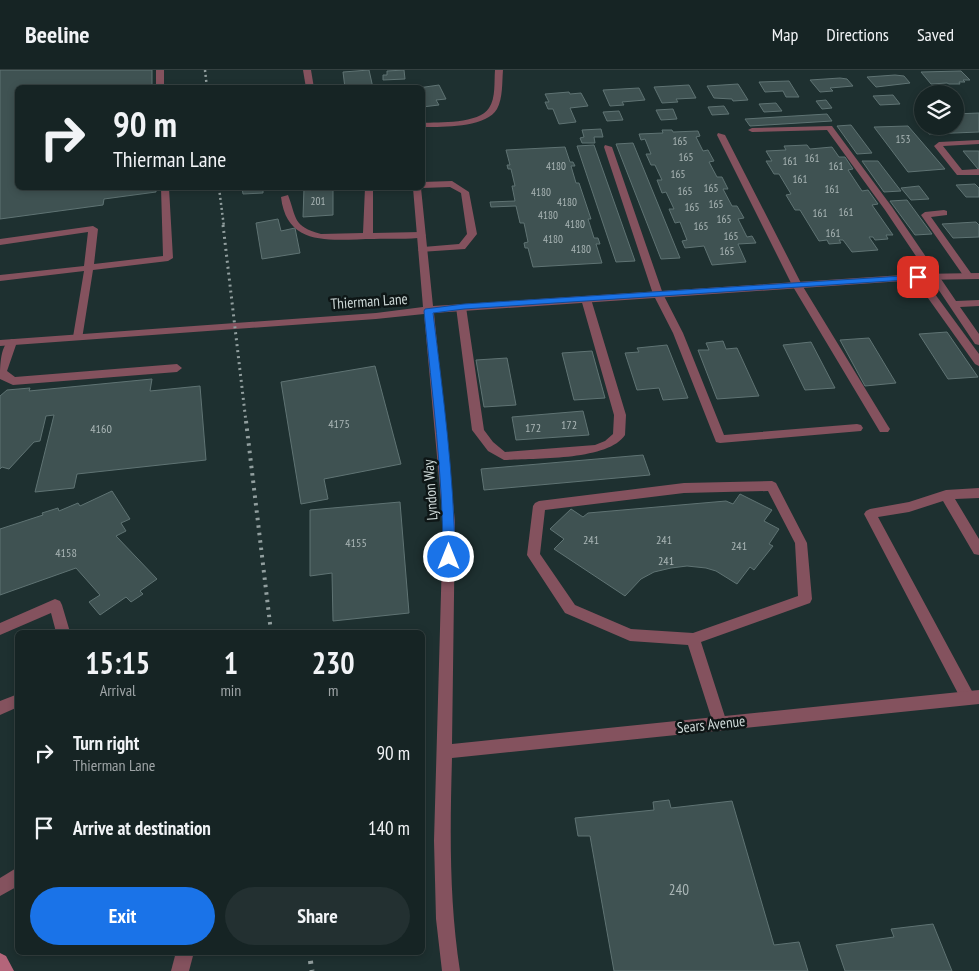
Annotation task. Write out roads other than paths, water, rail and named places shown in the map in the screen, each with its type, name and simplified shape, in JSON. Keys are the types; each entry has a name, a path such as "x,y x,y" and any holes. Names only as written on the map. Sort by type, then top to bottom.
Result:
{"main road":[{"path":"0,962 5,971"}],"street":[{"path":"160,70 160,85"},
{"path":"308,70 310,85"},
{"path":"425,125 471,121 488,114 494,107 500,70"},
{"path":"752,130 829,128 889,209 979,342"},
{"path":"721,135 797,285 884,429"},
{"path":"979,142 939,144 938,146 960,173 979,172"},
{"path":"608,147 658,294 678,333 720,439 857,428"},
{"path":"423,250 462,247 472,234 465,192 452,184 425,184"},
{"path":"0,278 168,258 165,190"},
{"path":"368,236 369,190"},
{"name":"Lyndon Way","path":"417,190 428,311 444,449 449,522 450,574 441,831 446,946 451,971"},
{"path":"285,197 286,212 295,225 308,234 320,237 421,236"},
{"path":"944,213 925,215 968,276"},
{"path":"0,242 93,229 78,337"},
{"name":"Thierman Lane","path":"0,343 460,307 918,277 979,276"},
{"path":"918,277 979,362"},
{"path":"460,307 478,430 484,442 494,451 504,456 596,449 610,444 619,434 620,415 586,299"},
{"path":"953,304 979,302"},
{"path":"12,342 1,374 14,381 177,368"},
{"path":"772,486 801,543 805,599 693,639 630,635 570,609 534,556 539,506 684,488 772,486"},
{"path":"973,697 870,514 909,507 946,496 979,493"},
{"path":"946,496 979,550"},
{"path":"0,629 55,605 62,630"},
{"path":"693,639 720,723"},
{"name":"Sears Avenue","path":"444,752 973,697"},
{"path":"0,708 15,701"},
{"path":"0,888 15,877"},
{"path":"180,971 184,955"}],"railway":[{"path":"205,70 207,85"},
{"path":"219,190 224,227"},
{"path":"223,225 246,422"},
{"path":"246,421 271,630"},
{"path":"309,955 312,971"}]}
